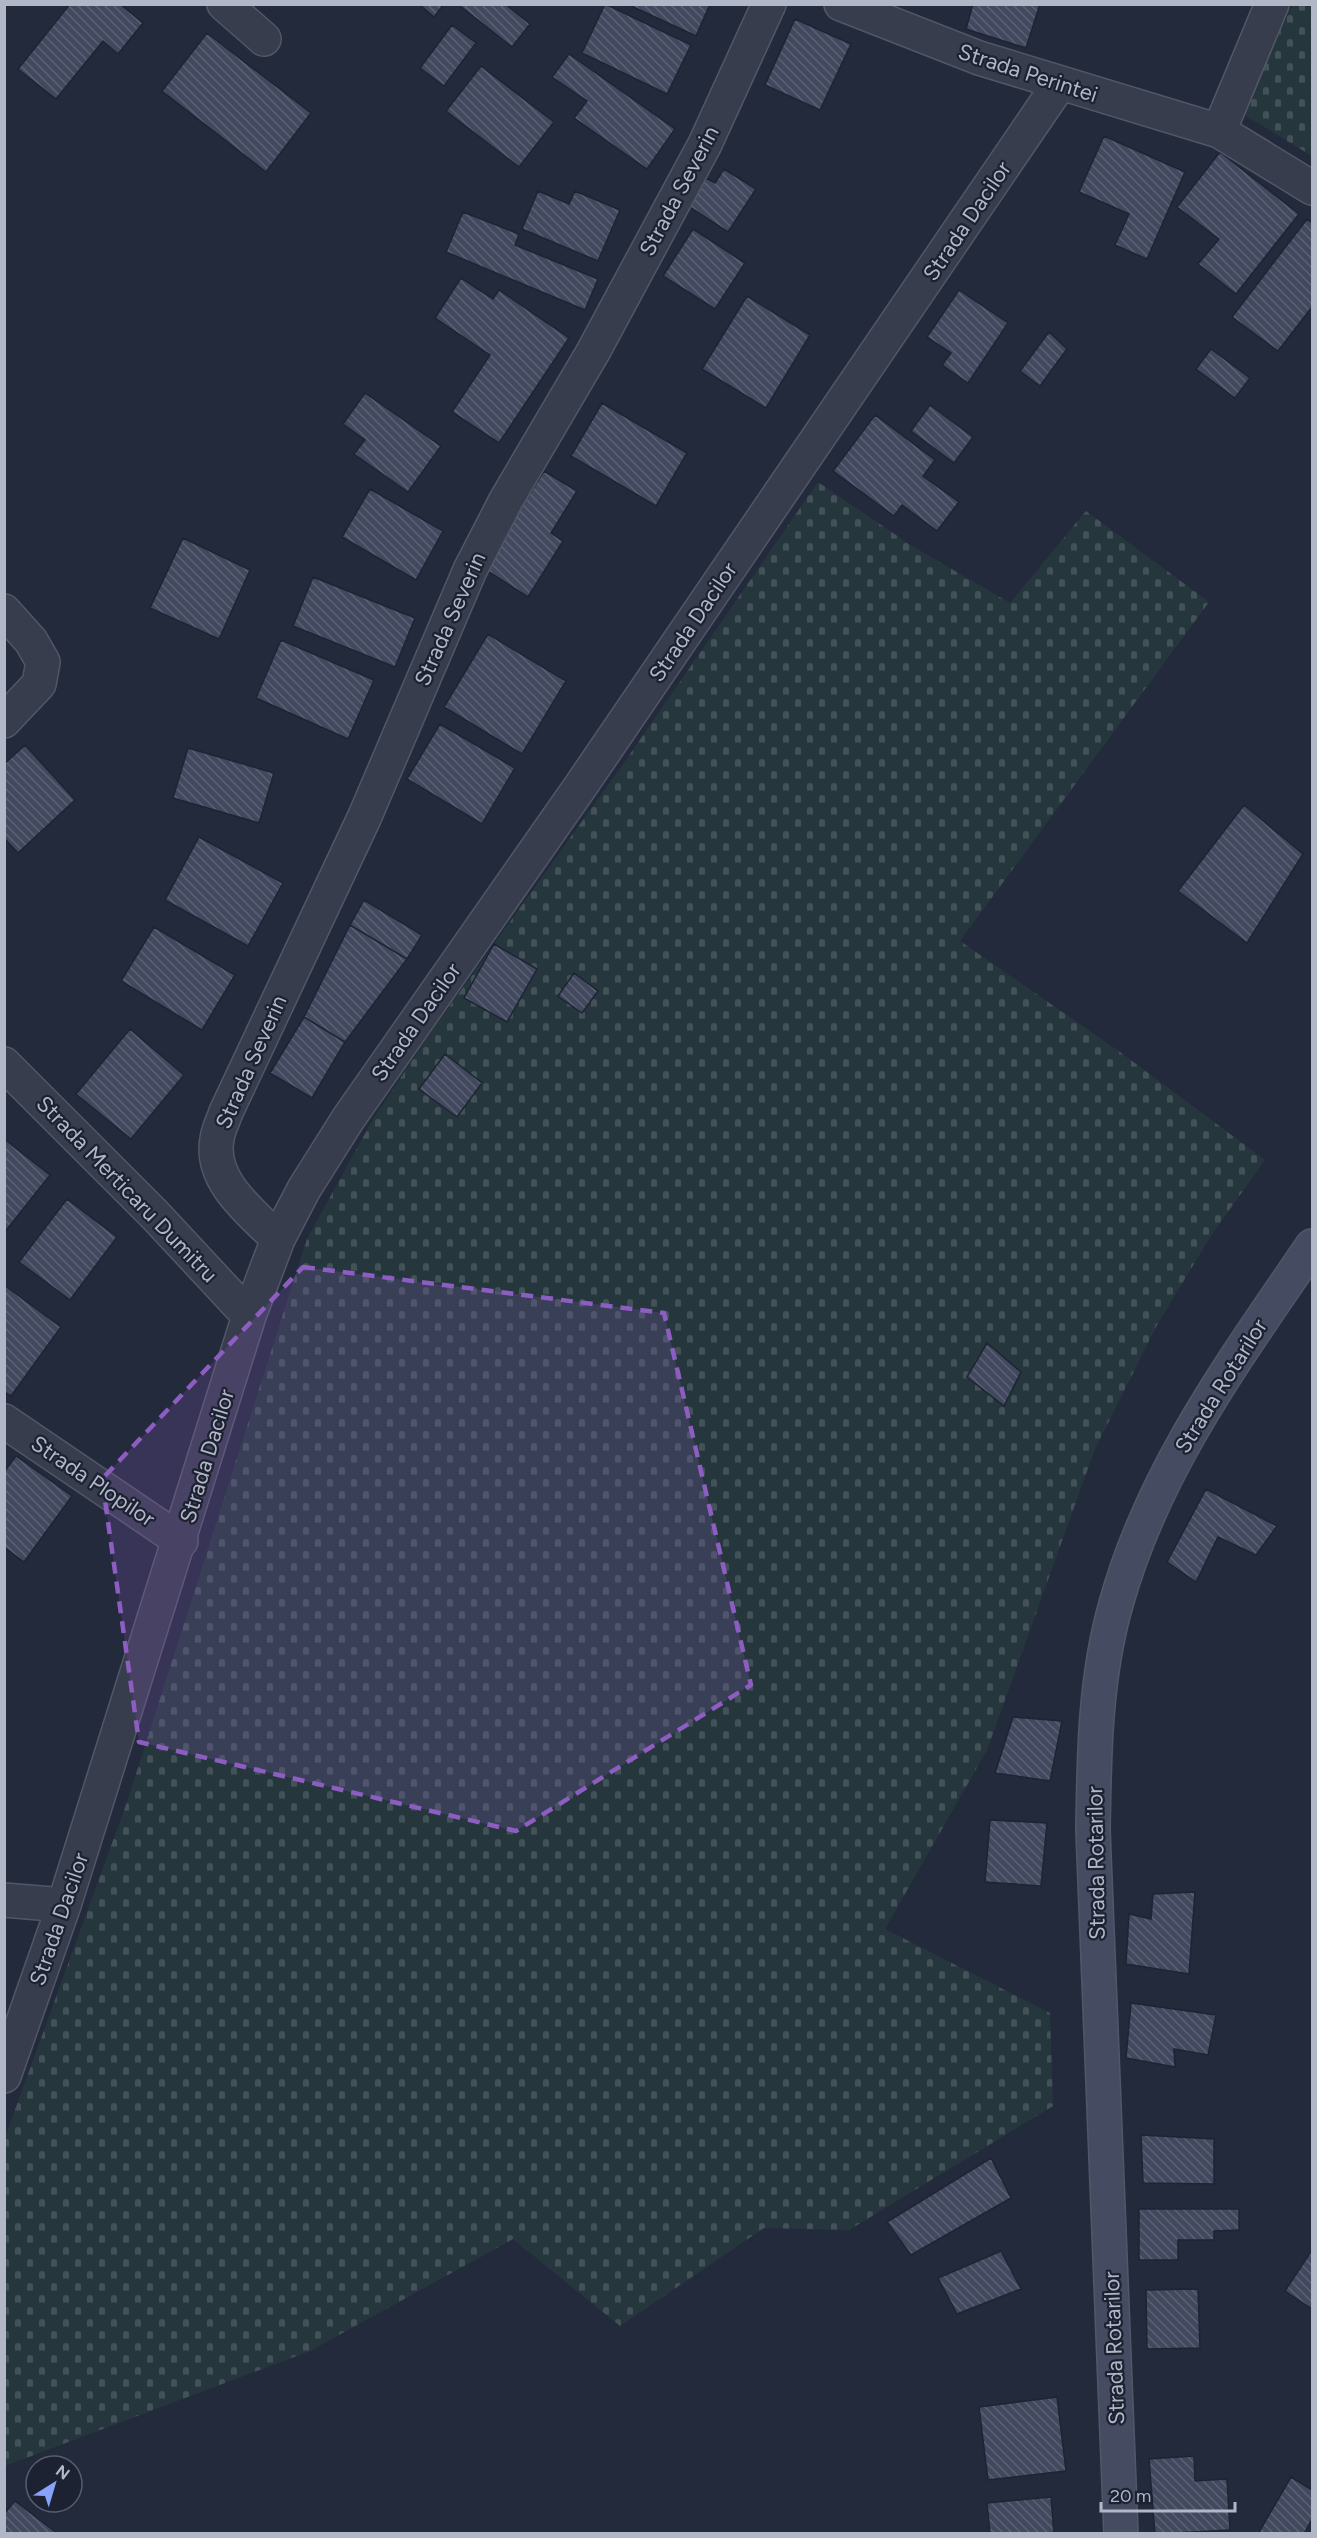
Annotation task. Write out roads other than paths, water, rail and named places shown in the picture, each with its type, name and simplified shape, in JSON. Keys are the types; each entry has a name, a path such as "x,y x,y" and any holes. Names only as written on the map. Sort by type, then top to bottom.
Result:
{"street":[{"path":"224,4 264,39"},
{"name":"Strada Severin","path":"278,1239 234,1194 222,1177 216,1159 216,1140 226,1112 364,816 470,570 506,500 593,352 705,144 769,4"},
{"name":"Strada Perintei","path":"841,4 968,54 1219,131 1312,188"},
{"path":"1219,131 1272,4"},
{"name":"Strada Dacilor","path":"4,2076 64,1905 181,1540 249,1316 278,1239 304,1189 348,1119 580,787 1060,83"},
{"path":"4,611 31,641 44,662 39,684 4,721"},
{"name":"Strada Merticaru Dumitru","path":"4,1064 155,1215 249,1316"},
{"name":"Strada Rotarilor","path":"1121,2534 1093,1830 1094,1753 1101,1680 1116,1605 1141,1531 1177,1453 1227,1370 1312,1246"},
{"name":"Strada Plopilor","path":"4,1421 181,1540"},
{"path":"4,1900 64,1905"}]}
